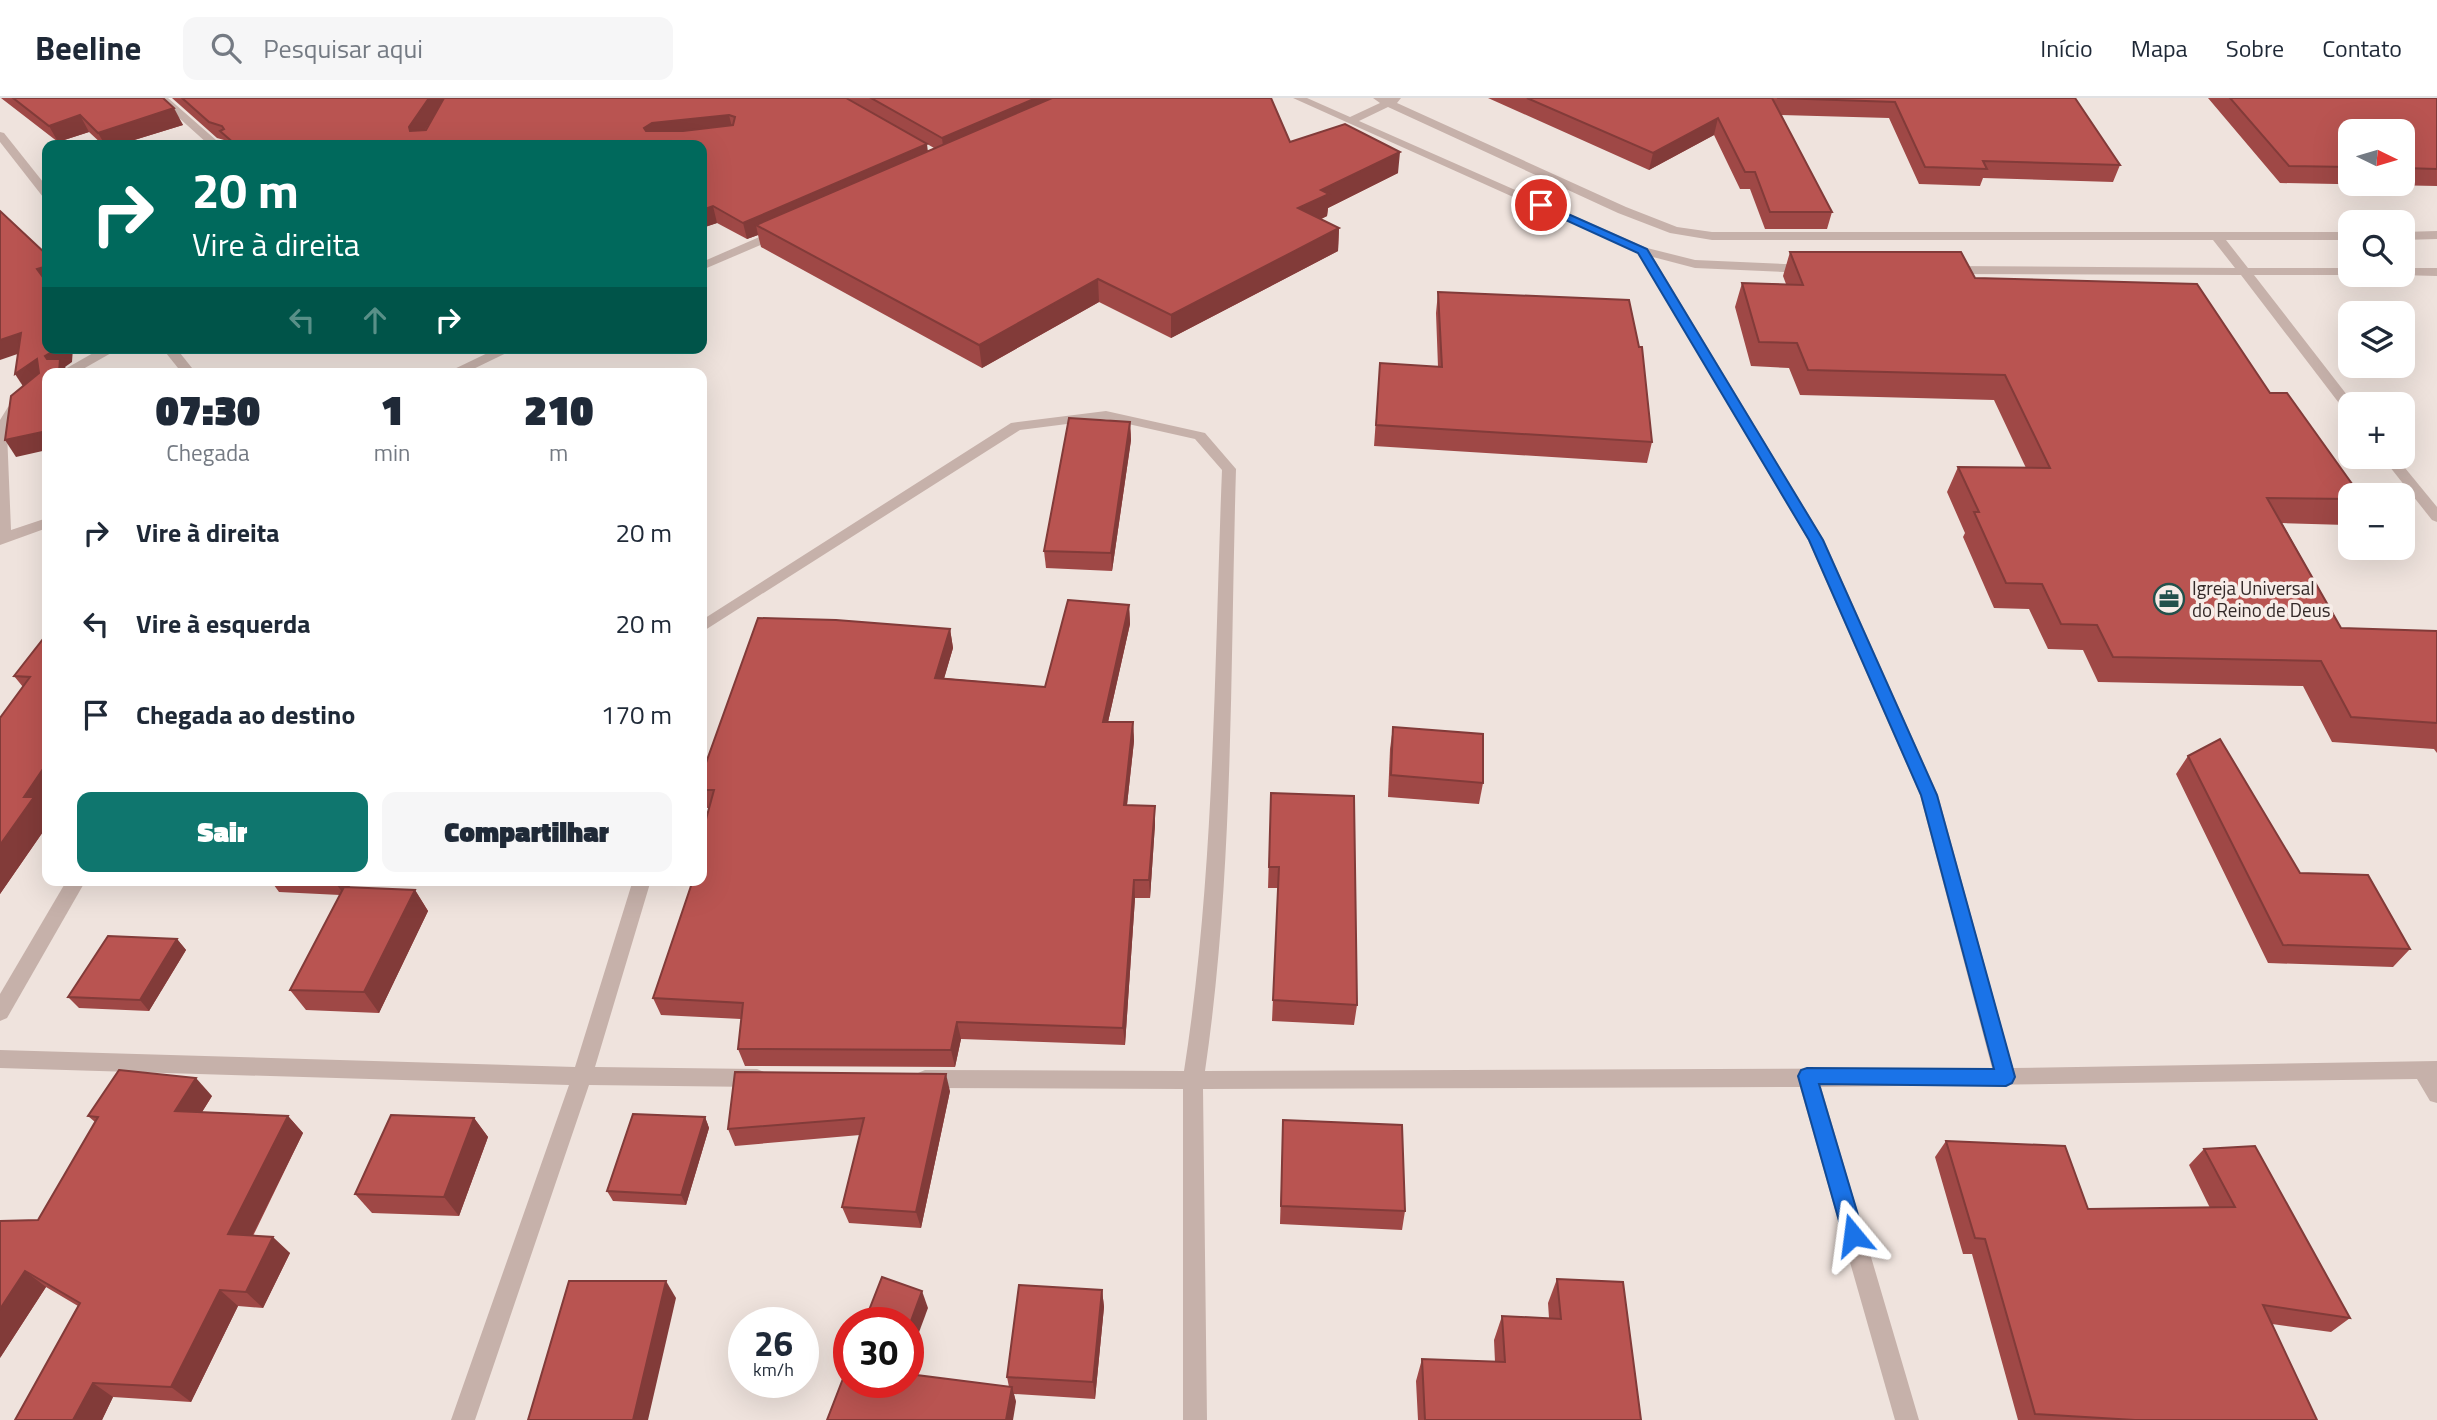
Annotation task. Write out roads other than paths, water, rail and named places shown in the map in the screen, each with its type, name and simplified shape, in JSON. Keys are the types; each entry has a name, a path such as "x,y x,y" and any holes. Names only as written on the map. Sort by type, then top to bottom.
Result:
{"street":[{"path":"162,98 210,140"},
{"path":"1298,98 1643,251 1695,264 1824,270"},
{"path":"1351,121 1389,100 1622,210 1674,230 1713,236 1891,243 2338,236"},
{"path":"0,135 42,188"},
{"path":"707,264 791,228"},
{"path":"2415,236 2437,235"},
{"path":"2217,236 2242,272 2338,393"},
{"path":"1643,251 1816,540 1924,782 2006,1077"},
{"path":"1932,270 2338,272"},
{"path":"2415,272 2437,272"},
{"path":"75,368 101,354"},
{"path":"174,354 185,368"},
{"path":"464,368 496,354"},
{"path":"42,386 13,410 0,432 2,539 42,525"},
{"path":"707,624 1016,426 1106,415 1200,436 1229,469 1216,846 1204,1009 1193,1082 1195,1420"},
{"path":"2399,469 2437,517"},
{"path":"0,1012 74,886"},
{"path":"463,1420 582,1076 640,886"},
{"path":"0,1059 582,1076 776,1078"},
{"path":"901,1079 1193,1082 1807,1076 2006,1077 2430,1070 2437,1094"},
{"path":"1807,1076 1907,1420"}],"place":[{"name":"Igreja Universal do Reino de Deus","path":"2169,599"}]}
